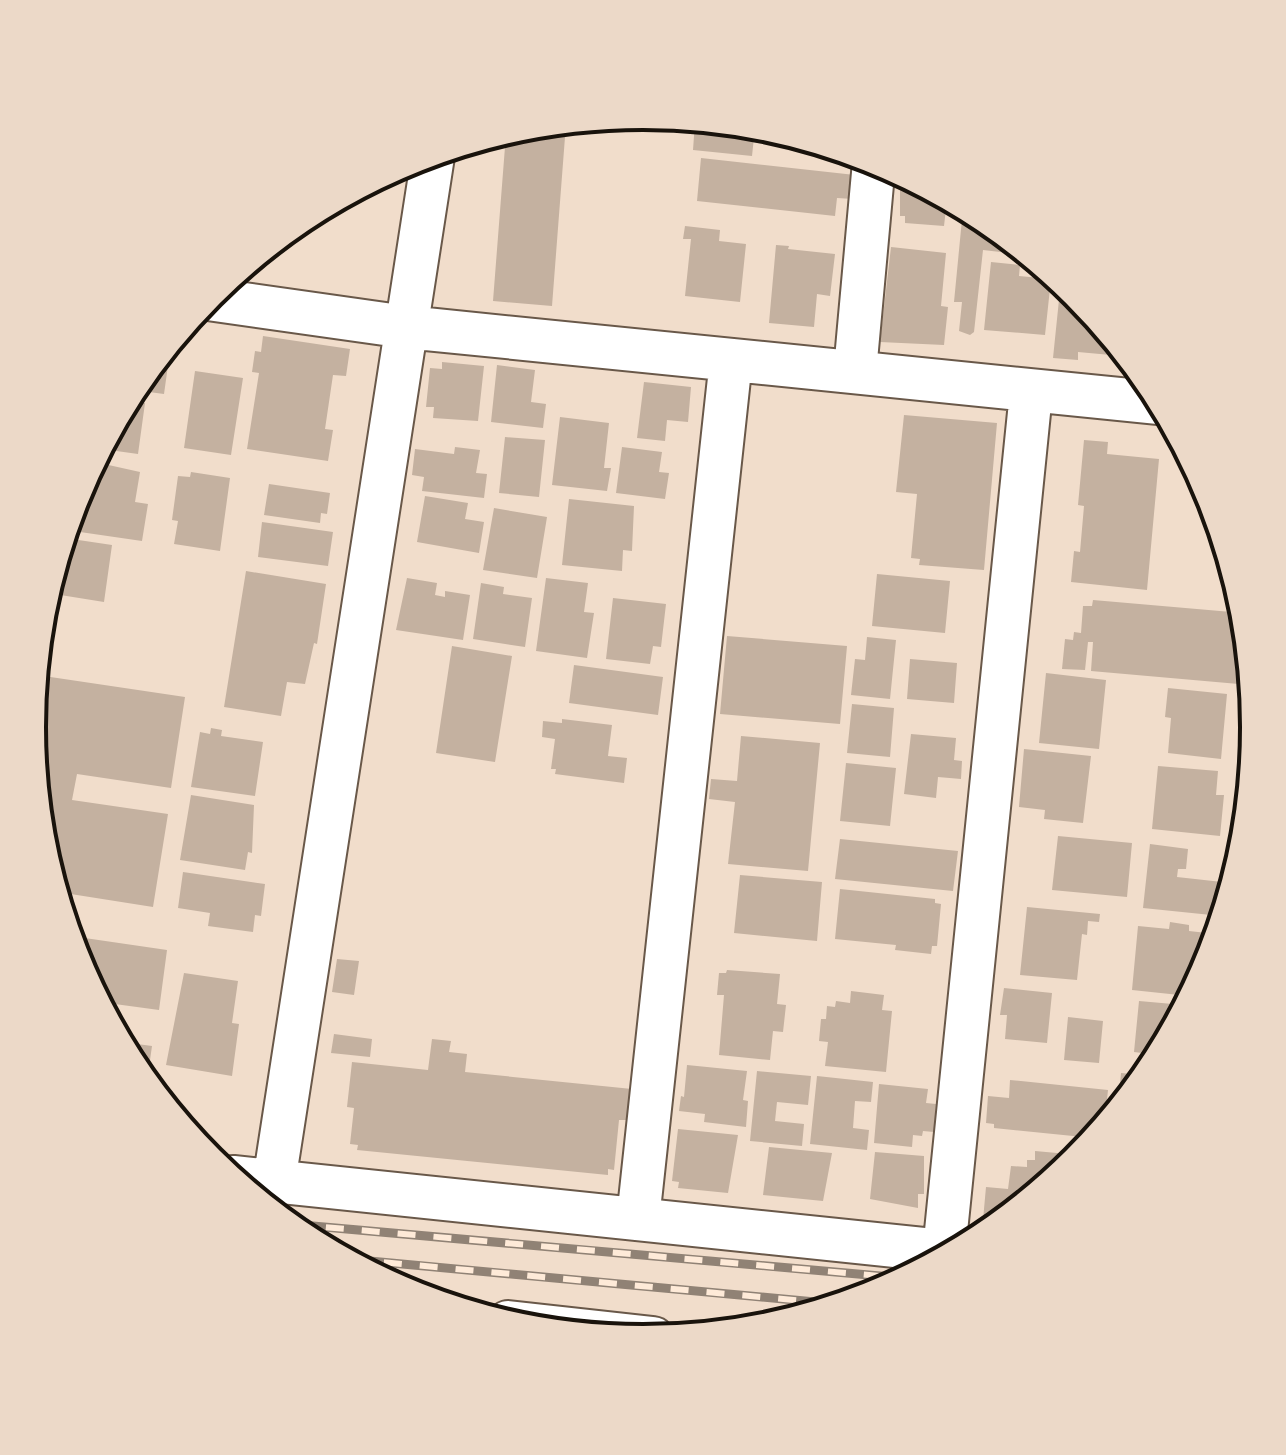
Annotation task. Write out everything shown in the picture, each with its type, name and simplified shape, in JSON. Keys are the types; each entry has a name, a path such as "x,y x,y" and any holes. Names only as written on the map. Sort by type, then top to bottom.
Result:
{"street":[{"path":"274,1182 431,170"},
{"path":"855,371 873,177"},
{"path":"225,301 406,327 855,371 1031,393 1143,402"},
{"path":"638,1219 731,360"},
{"path":"949,1240 1031,393"},
{"path":"253,1179 931,1250"}],"building":[{"path":"694,133 754,141 752,156 693,150"},
{"path":"565,136 552,306 493,301 505,147"},
{"path":"701,158 855,175 853,199 837,198 835,216 697,201"},
{"path":"900,189 946,212 944,226 905,223 905,216 900,216"},
{"path":"962,223 1004,252 983,250 974,332 970,335 959,331 962,302 954,302"},
{"path":"685,226 720,230 719,241 746,244 740,302 685,296 691,239 683,239"},
{"path":"776,245 835,254 830,296 817,294 814,327 769,323"},
{"path":"891,247 946,253 941,306 948,307 944,345 880,342"},
{"path":"991,262 1020,265 1019,276 1035,278 1050,291 1045,335 984,330"},
{"path":"1059,299 1109,355 1078,352 1078,360 1053,358"},
{"path":"263,336 350,349 346,376 333,375 325,429 333,430 328,461 247,449 259,373 252,372 255,351 261,352"},
{"path":"442,362 484,366 478,421 433,418 434,407 426,407 430,368 442,369"},
{"path":"168,365 164,394 150,392"},
{"path":"497,365 535,370 531,402 546,404 543,428 491,422"},
{"path":"195,371 243,378 231,455 184,448"},
{"path":"644,382 691,387 688,422 667,420 665,441 637,438"},
{"path":"143,403 145,403 138,454 114,451"},
{"path":"904,415 997,423 984,570 919,565 920,559 911,558 917,494 896,492"},
{"path":"560,417 609,423 604,468 611,468 607,491 552,485"},
{"path":"505,437 545,440 539,497 499,493"},
{"path":"1084,440 1108,442 1107,454 1159,459 1147,590 1071,582 1074,551 1080,552 1084,506 1078,505"},
{"path":"455,447 480,450 476,473 487,474 484,498 422,491 424,477 412,475 415,449 454,454"},
{"path":"622,447 662,452 659,472 669,473 665,499 616,493"},
{"path":"107,465 140,472 135,502 148,504 142,541 80,532"},
{"path":"191,472 230,478 220,551 174,544 178,521 172,520 178,476 190,477"},
{"path":"269,484 330,493 327,514 321,513 320,523 264,515"},
{"path":"425,496 468,503 465,519 484,522 479,553 417,542"},
{"path":"569,499 634,506 632,551 623,550 622,571 562,565"},
{"path":"494,508 547,517 537,578 483,570"},
{"path":"262,522 333,532 328,566 258,557"},
{"path":"77,540 112,545 104,602 61,595"},
{"path":"246,571 326,584 317,644 314,643 305,684 287,682 281,716 224,707"},
{"path":"877,574 950,581 945,633 872,626"},
{"path":"407,578 437,583 435,595 445,597 445,591 470,595 463,640 396,630"},
{"path":"546,578 588,583 584,612 594,613 587,658 536,651"},
{"path":"481,583 504,587 503,594 532,598 525,647 473,639"},
{"path":"613,598 666,604 661,647 653,646 650,664 606,659"},
{"path":"1093,600 1229,612 1239,684 1091,671 1093,642 1088,642 1085,670 1062,669 1065,639 1073,640 1074,632 1081,633 1083,606 1092,606"},
{"path":"727,636 847,646 840,724 720,714"},
{"path":"867,637 896,640 890,699 851,695 855,659 865,660"},
{"path":"452,646 512,656 495,762 436,753"},
{"path":"910,659 957,663 954,703 907,699"},
{"path":"574,665 663,677 658,715 569,703"},
{"path":"1046,673 1106,680 1099,749 1039,743"},
{"path":"48,677 185,697 171,788 77,774 72,800 168,814 153,907 70,894 57,844 47,767"},
{"path":"1168,688 1227,694 1221,759 1168,753 1171,718 1165,717"},
{"path":"852,704 894,708 890,757 847,753"},
{"path":"562,719 612,725 608,756 627,758 624,783 555,774 556,769 551,769 555,739 542,737 543,721 562,723"},
{"path":"211,728 222,730 221,736 263,742 255,796 191,787 200,732 210,734"},
{"path":"911,734 956,738 954,760 962,761 961,779 938,777 936,798 904,794"},
{"path":"741,736 820,743 808,871 728,864 735,802 709,799 711,779 737,781"},
{"path":"1024,749 1091,756 1083,823 1044,819 1045,810 1019,807"},
{"path":"846,763 896,768 890,826 840,821"},
{"path":"1158,766 1218,771 1216,795 1224,795 1220,836 1152,829"},
{"path":"191,795 254,805 252,853 248,852 245,870 180,860"},
{"path":"1058,836 1132,843 1127,897 1052,890"},
{"path":"840,839 958,851 953,891 835,879"},
{"path":"1150,844 1188,849 1186,869 1178,869 1177,877 1220,882 1209,915 1143,908"},
{"path":"183,872 265,884 261,916 255,915 253,932 208,926 210,913 178,908"},
{"path":"740,875 822,882 817,941 734,933"},
{"path":"840,889 935,899 935,903 941,904 937,946 932,946 931,954 895,950 896,945 835,939"},
{"path":"1027,907 1100,914 1099,922 1088,921 1087,935 1082,934 1077,980 1020,975"},
{"path":"1170,922 1189,925 1189,931 1203,933 1177,995 1132,990 1138,926 1169,929"},
{"path":"85,938 167,950 159,1010 114,1004"},
{"path":"337,959 359,961 354,995 332,992"},
{"path":"727,970 780,974 777,1004 786,1005 783,1032 773,1031 770,1060 719,1055 724,995 717,995 719,973 726,973"},
{"path":"184,973 238,981 232,1023 239,1024 232,1076 166,1065"},
{"path":"1004,988 1052,993 1047,1043 1005,1039 1007,1015 1000,1015"},
{"path":"851,991 884,995 882,1010 892,1011 886,1072 825,1066 828,1042 819,1041 821,1019 826,1019 827,1006 835,1007 836,1001 850,1003"},
{"path":"1139,1001 1172,1004 1143,1053 1134,1052"},
{"path":"1068,1017 1103,1021 1099,1063 1064,1060"},
{"path":"334,1034 372,1039 370,1057 331,1053"},
{"path":"432,1039 451,1041 449,1052 467,1054 465,1072 632,1089 629,1120 619,1120 614,1170 608,1169 608,1175 357,1150 358,1145 350,1144 354,1108 347,1107 352,1062 428,1070"},
{"path":"137,1044 152,1046 150,1063"},
{"path":"687,1065 747,1071 743,1100 748,1101 746,1127 704,1122 705,1114 679,1111 681,1096 684,1097"},
{"path":"757,1071 811,1076 808,1105 777,1102 775,1121 804,1124 802,1146 750,1141"},
{"path":"1121,1073 1129,1074 1120,1087"},
{"path":"817,1076 873,1082 871,1102 855,1101 853,1128 869,1130 867,1150 810,1144"},
{"path":"1010,1080 1108,1090 1107,1104 1078,1136 994,1128 994,1124 986,1123 988,1096 1009,1098"},
{"path":"879,1084 928,1089 926,1103 936,1104 934,1132 923,1131 922,1136 913,1135 912,1147 874,1143"},
{"path":"678,1129 738,1135 728,1193 678,1188 679,1182 672,1181"},
{"path":"769,1147 832,1153 823,1201 763,1195"},
{"path":"1035,1151 1061,1153 983,1218 986,1187 1008,1189 1011,1166 1027,1167 1027,1160 1035,1160"},
{"path":"875,1152 924,1156 924,1194 918,1194 918,1208 870,1199"}],"railway":[{"path":"314,1226 878,1276"},
{"path":"376,1262 807,1301"}]}
